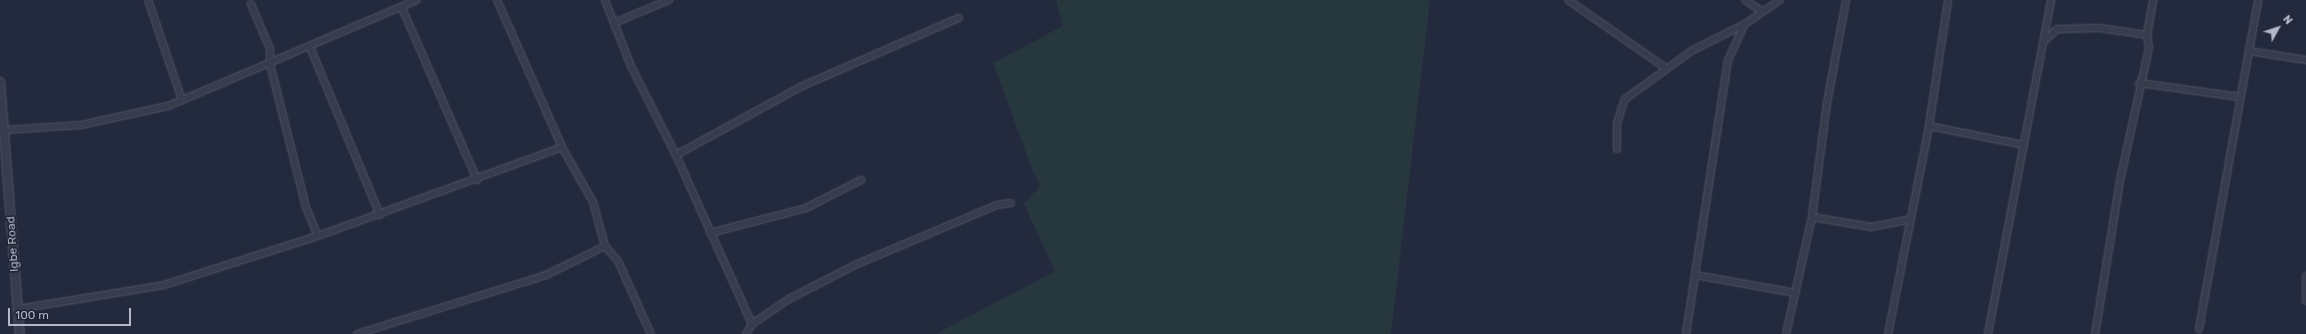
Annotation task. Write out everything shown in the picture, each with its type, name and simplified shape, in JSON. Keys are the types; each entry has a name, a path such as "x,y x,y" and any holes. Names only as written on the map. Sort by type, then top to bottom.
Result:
{"street":[{"path":"148,0 182,100"},
{"path":"5,130 81,125 154,110 270,64 402,8 416,0"},
{"path":"497,0 562,147 593,202 605,246 618,261 651,334"},
{"path":"605,0 631,66 676,155 752,324"},
{"path":"614,23 669,0"},
{"path":"1568,0 1666,68"},
{"path":"1745,0 1762,11"},
{"path":"1617,150 1617,123 1621,103 1659,77 1666,68 1730,29 1745,24 1780,0"},
{"path":"1786,334 1812,217 1827,103 1846,0"},
{"path":"1888,334 1908,220 1929,126 1948,0"},
{"path":"1988,334 2024,145 2046,40 2051,0"},
{"path":"2095,334 2139,83 2149,48 2146,35 2153,0"},
{"path":"2199,329 2258,0"},
{"path":"251,4 270,49 270,64 306,207 318,236"},
{"path":"402,8 477,180"},
{"path":"676,155 800,87 959,18"},
{"path":"2049,19 2057,29"},
{"path":"1686,334 1728,60 1745,24"},
{"path":"2046,40 2057,29 2100,28 2146,35"},
{"path":"310,47 380,215"},
{"path":"2249,51 2306,60"},
{"name":"Igbe Road","path":"0,82 5,130 3,148 20,334"},
{"path":"2139,83 2240,97"},
{"path":"1929,126 2024,145"},
{"path":"18,309 164,284 380,215 562,147"},
{"path":"710,233 806,208 861,180"},
{"path":"746,334 752,324 789,299 855,265 997,205 1011,203"},
{"path":"1812,217 1871,227 1908,220"},
{"path":"357,334 546,275 605,246"},
{"path":"1695,275 1795,293"},
{"path":"2306,276 2306,301"}],"shaded area":[{"path":"1056,0 1430,0 1391,334 936,334 1055,271 1024,204 1041,185 1035,177 993,63 1063,26"}]}
